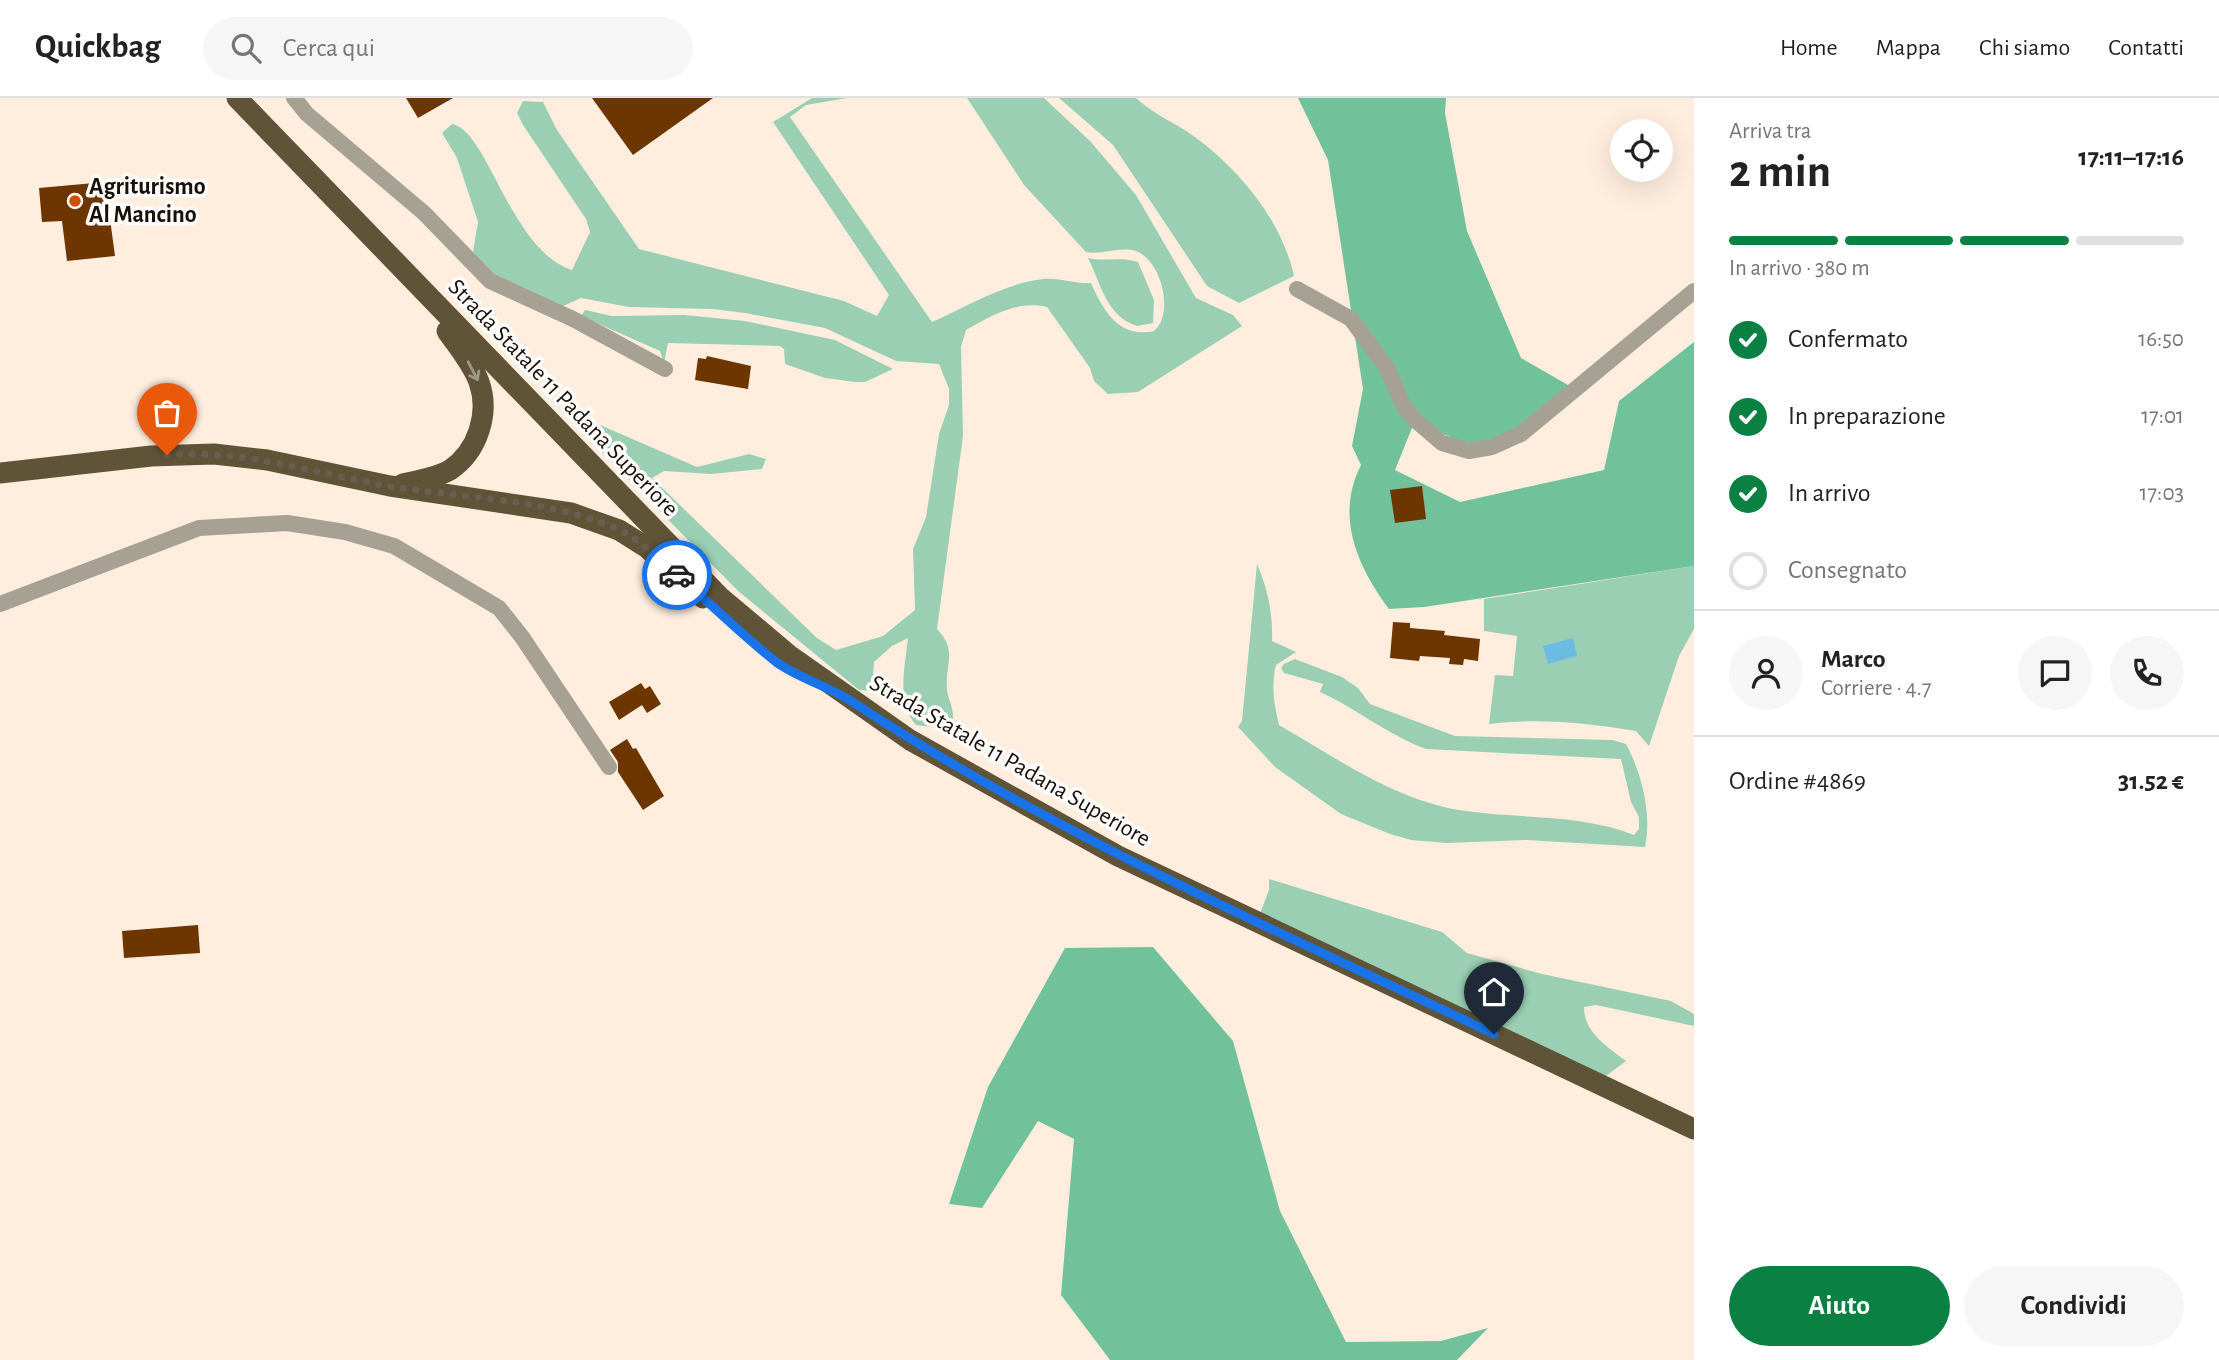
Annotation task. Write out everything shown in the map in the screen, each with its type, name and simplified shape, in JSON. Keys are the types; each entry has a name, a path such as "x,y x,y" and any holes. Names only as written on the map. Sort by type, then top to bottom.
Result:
{"highway":[{"name":"Strada Statale 11 Padana Superiore","path":"237,98 720,597 846,698 910,740 1118,856 1694,1129"},
{"path":"258,98 295,159"},
{"path":"390,486 427,479 449,470 467,454 479,433 483,410 479,383 465,356 407,274"},
{"path":"0,473 152,456 214,454 267,460 390,486 571,513 619,530 646,547 778,663 846,698"}],"street":[{"path":"294,98 307,114 424,214 490,281 573,319 665,369"},
{"path":"1297,289 1351,319 1387,368 1403,405 1415,420 1442,443 1469,451 1492,447 1521,434 1694,291"},
{"path":"0,604 200,528 287,523 345,532 394,546 499,608 522,637 608,767"}],"green space":[{"path":"812,98 847,98 806,105 790,117 932,322 1000,290 1029,281 1049,279 1091,283 1107,312 1131,331 1154,331 1160,323 1164,312 1162,288 1145,256 1130,250 1086,252 1024,185 967,98 1044,98 1091,142 1136,195 1196,298 1233,315 1242,326 1138,392 1108,394 1094,381 1090,368 1047,307 1036,305 1015,308 966,330 961,347 963,436 937,629 949,651 947,689 953,722 940,728 916,725 906,706 903,684 908,638 892,646 874,662 872,691 859,690 738,591 582,432 579,421 584,418 697,467 749,454 766,459 762,469 711,474 664,471 652,478 817,638 836,650 883,636 915,610 913,549 926,517 939,434 949,405 949,389 939,364 896,361 825,328 745,313 712,309 629,307 581,298 559,308 497,278 473,252 478,222 457,158 442,133 452,124 465,131 532,240 551,258 572,270 590,232 586,219 523,125 517,113 523,101 543,102 557,130 639,249 844,301 877,316 889,295 773,122"},
{"path":"1059,98 1136,98 1195,137 1228,165 1257,198 1280,236 1294,276 1239,303 1207,286 1113,145"},
{"path":"1298,98 1446,98 1445,113 1467,231 1521,358 1575,389 1517,431 1480,443 1460,441 1440,431 1418,413 1395,470 1460,502 1604,470 1619,401 1694,342 1694,566 1424,607 1389,609 1367,576 1353,540 1350,503 1353,484 1361,465 1352,446 1363,389 1328,160"},
{"path":"1088,258 1138,262 1154,300 1153,323 1137,326 1118,315 1106,298"},
{"path":"585,310 612,316 685,315 745,321 835,340 893,369 865,382 855,382 825,378 785,364 784,349 780,346 668,343 664,363 660,351 581,316"},
{"path":"1257,564 1269,602 1272,641 1296,652 1276,665 1274,695 1279,725 1392,789 1441,806 1466,811 1572,820 1614,828 1634,835 1639,829 1639,817 1631,802 1621,759 1426,749 1399,737 1320,692 1323,684 1284,673 1281,668 1295,659 1342,677 1358,688 1370,704 1455,736 1613,740 1626,744 1637,768 1644,794 1647,821 1645,847 1526,840 1446,843 1411,840 1341,814 1275,767 1238,727 1242,721"},
{"path":"1694,566 1694,629 1679,656 1649,746 1636,731 1617,728 1544,721 1489,724 1495,675 1513,676 1517,636 1484,631 1484,599"},
{"path":"1269,879 1442,932 1467,953 1542,974 1671,1001 1694,1014 1694,1026 1596,1005 1584,1007 1592,1031 1626,1061 1602,1079 1259,916 1269,890"},
{"path":"1153,947 1233,1041 1280,1211 1346,1342 1441,1341 1488,1328 1457,1360 1110,1360 1061,1295 1074,1139 1038,1121 982,1208 949,1204 988,1087 1065,948"}],"water":[{"path":"1573,638 1577,656 1548,664 1543,646"}],"building":[{"path":"406,98 453,98 418,118"},
{"path":"592,98 713,98 633,155"},
{"path":"105,182 115,256 67,261 62,221 42,222 39,188"},
{"path":"707,356 751,366 748,389 695,380 698,358 706,359"},
{"path":"1422,486 1426,519 1395,523 1390,490"},
{"path":"1393,622 1410,623 1410,628 1445,631 1444,635 1480,639 1478,661 1464,659 1463,665 1449,664 1450,658 1420,656 1419,661 1390,658"},
{"path":"641,683 645,689 650,686 661,704 647,713 642,705 619,720 609,702"},
{"path":"627,739 633,749 636,748 664,796 643,810 618,772 618,762 610,750"},
{"path":"198,925 200,953 124,958 122,931"}],"way so far":[{"path":"167,455 214,454 267,460 364,482 571,513 619,530 646,547 677,575"}],"place":[{"name":"Agriturismo Al Mancino","path":"75,201"}],"route":[{"path":"677,575 778,663 846,698 910,740 1007,795 1118,856 1494,1034"}]}
